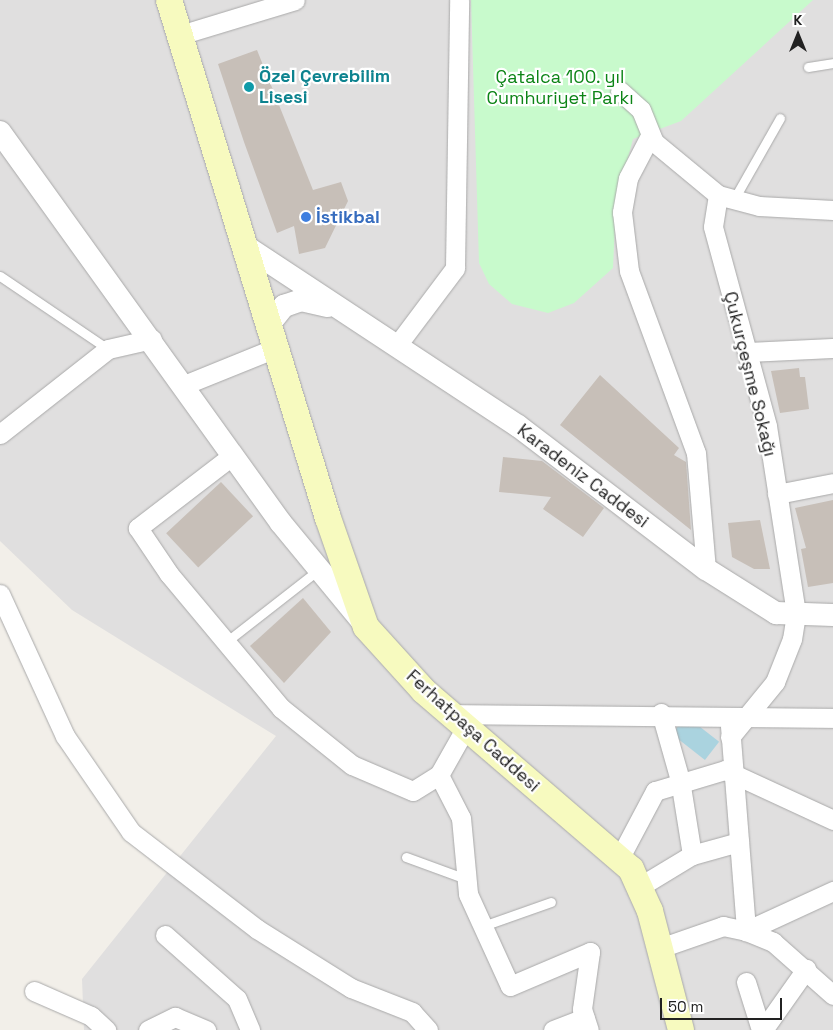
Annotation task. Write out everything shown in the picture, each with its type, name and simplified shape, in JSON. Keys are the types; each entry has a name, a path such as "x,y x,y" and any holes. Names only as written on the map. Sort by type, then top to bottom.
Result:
{"main road":[{"name":"Ferhatpaşa Caddesi","path":"169,0 242,244 271,322 328,518 366,627 459,721 631,869 660,948 681,1030"}],"street":[{"path":"180,35 296,0"},
{"path":"398,344 455,268 459,0"},
{"path":"620,90 641,110 650,136 726,197 759,206 833,210"},
{"path":"0,132 152,339 233,455 319,570 366,627"},
{"path":"650,136 628,178 622,212 629,271 696,454 706,570"},
{"name":"Çukurçeşme Sokağı","path":"726,197 713,227 767,426 796,614 792,639 775,682 750,715 730,737"},
{"name":"Karadeniz Caddesi","path":"242,244 340,310 398,344 518,426 706,570 776,613 833,616"},
{"name":"Karadeniz Caddesi","path":"271,322 284,306 301,300 340,310"},
{"path":"0,434 108,349 152,339"},
{"path":"184,385 278,347"},
{"path":"747,352 833,348"},
{"path":"233,455 138,528 169,574 281,708 352,765 413,791 439,775 459,721 661,714 833,718"},
{"path":"778,494 833,483"},
{"path":"0,594 65,736 131,832 257,929 351,988 412,1012 428,1030"},
{"path":"661,714 680,780 692,855"},
{"path":"730,715 730,772 739,842 746,931"},
{"path":"619,859 655,791 680,780 730,772 833,820"},
{"path":"439,775 461,818 468,894 510,986 590,952 582,1009 587,1024 553,1030"},
{"path":"639,887 692,855 739,842"},
{"path":"746,931 833,891"},
{"path":"660,948 723,926 746,931 772,942 806,969 833,995"},
{"path":"165,935 237,999 250,1030"},
{"path":"762,1030 806,969"},
{"path":"746,982 762,1030"},
{"path":"34,991 91,1016 106,1030"},
{"path":"155,1028 175,1017 206,1030"}],"lane":[{"path":"808,67 833,63"},
{"path":"726,197 780,118"},
{"path":"0,276 108,349"},
{"path":"226,642 319,570"},
{"path":"406,857 468,880"},
{"path":"483,926 551,902"}],"shaded area":[{"path":"0,0 833,0 833,1030 84,1030 82,979 276,736 72,610 0,541"}],"green space":[{"name":"Çatalca 100. yıl Cumhuriyet Parkı","path":"471,0 813,0 681,121 633,139 616,203 613,268 574,303 548,313 512,304 489,284 479,263"}],"water":[{"path":"686,716 719,742 705,760 672,734"}],"building":[{"path":"257,50 313,190 341,182 348,201 325,248 299,254 294,226 277,233 244,142 218,64"},
{"path":"799,368 800,377 805,377 809,409 780,413 771,371"},
{"path":"600,375 679,448 674,455 686,462 691,530 560,425"},
{"path":"503,457 542,461 604,508 583,537 543,509 551,497 499,492"},
{"path":"221,482 253,516 198,568 166,533"},
{"path":"833,500 833,583 808,587 801,549 806,548 795,508"},
{"path":"760,520 770,569 754,569 732,557 728,523"},
{"path":"303,598 331,632 284,683 250,646"}],"place":[{"name":"Özel Çevrebilim Lisesi","path":"249,87"},
{"name":"İstikbal","path":"306,217"}]}
